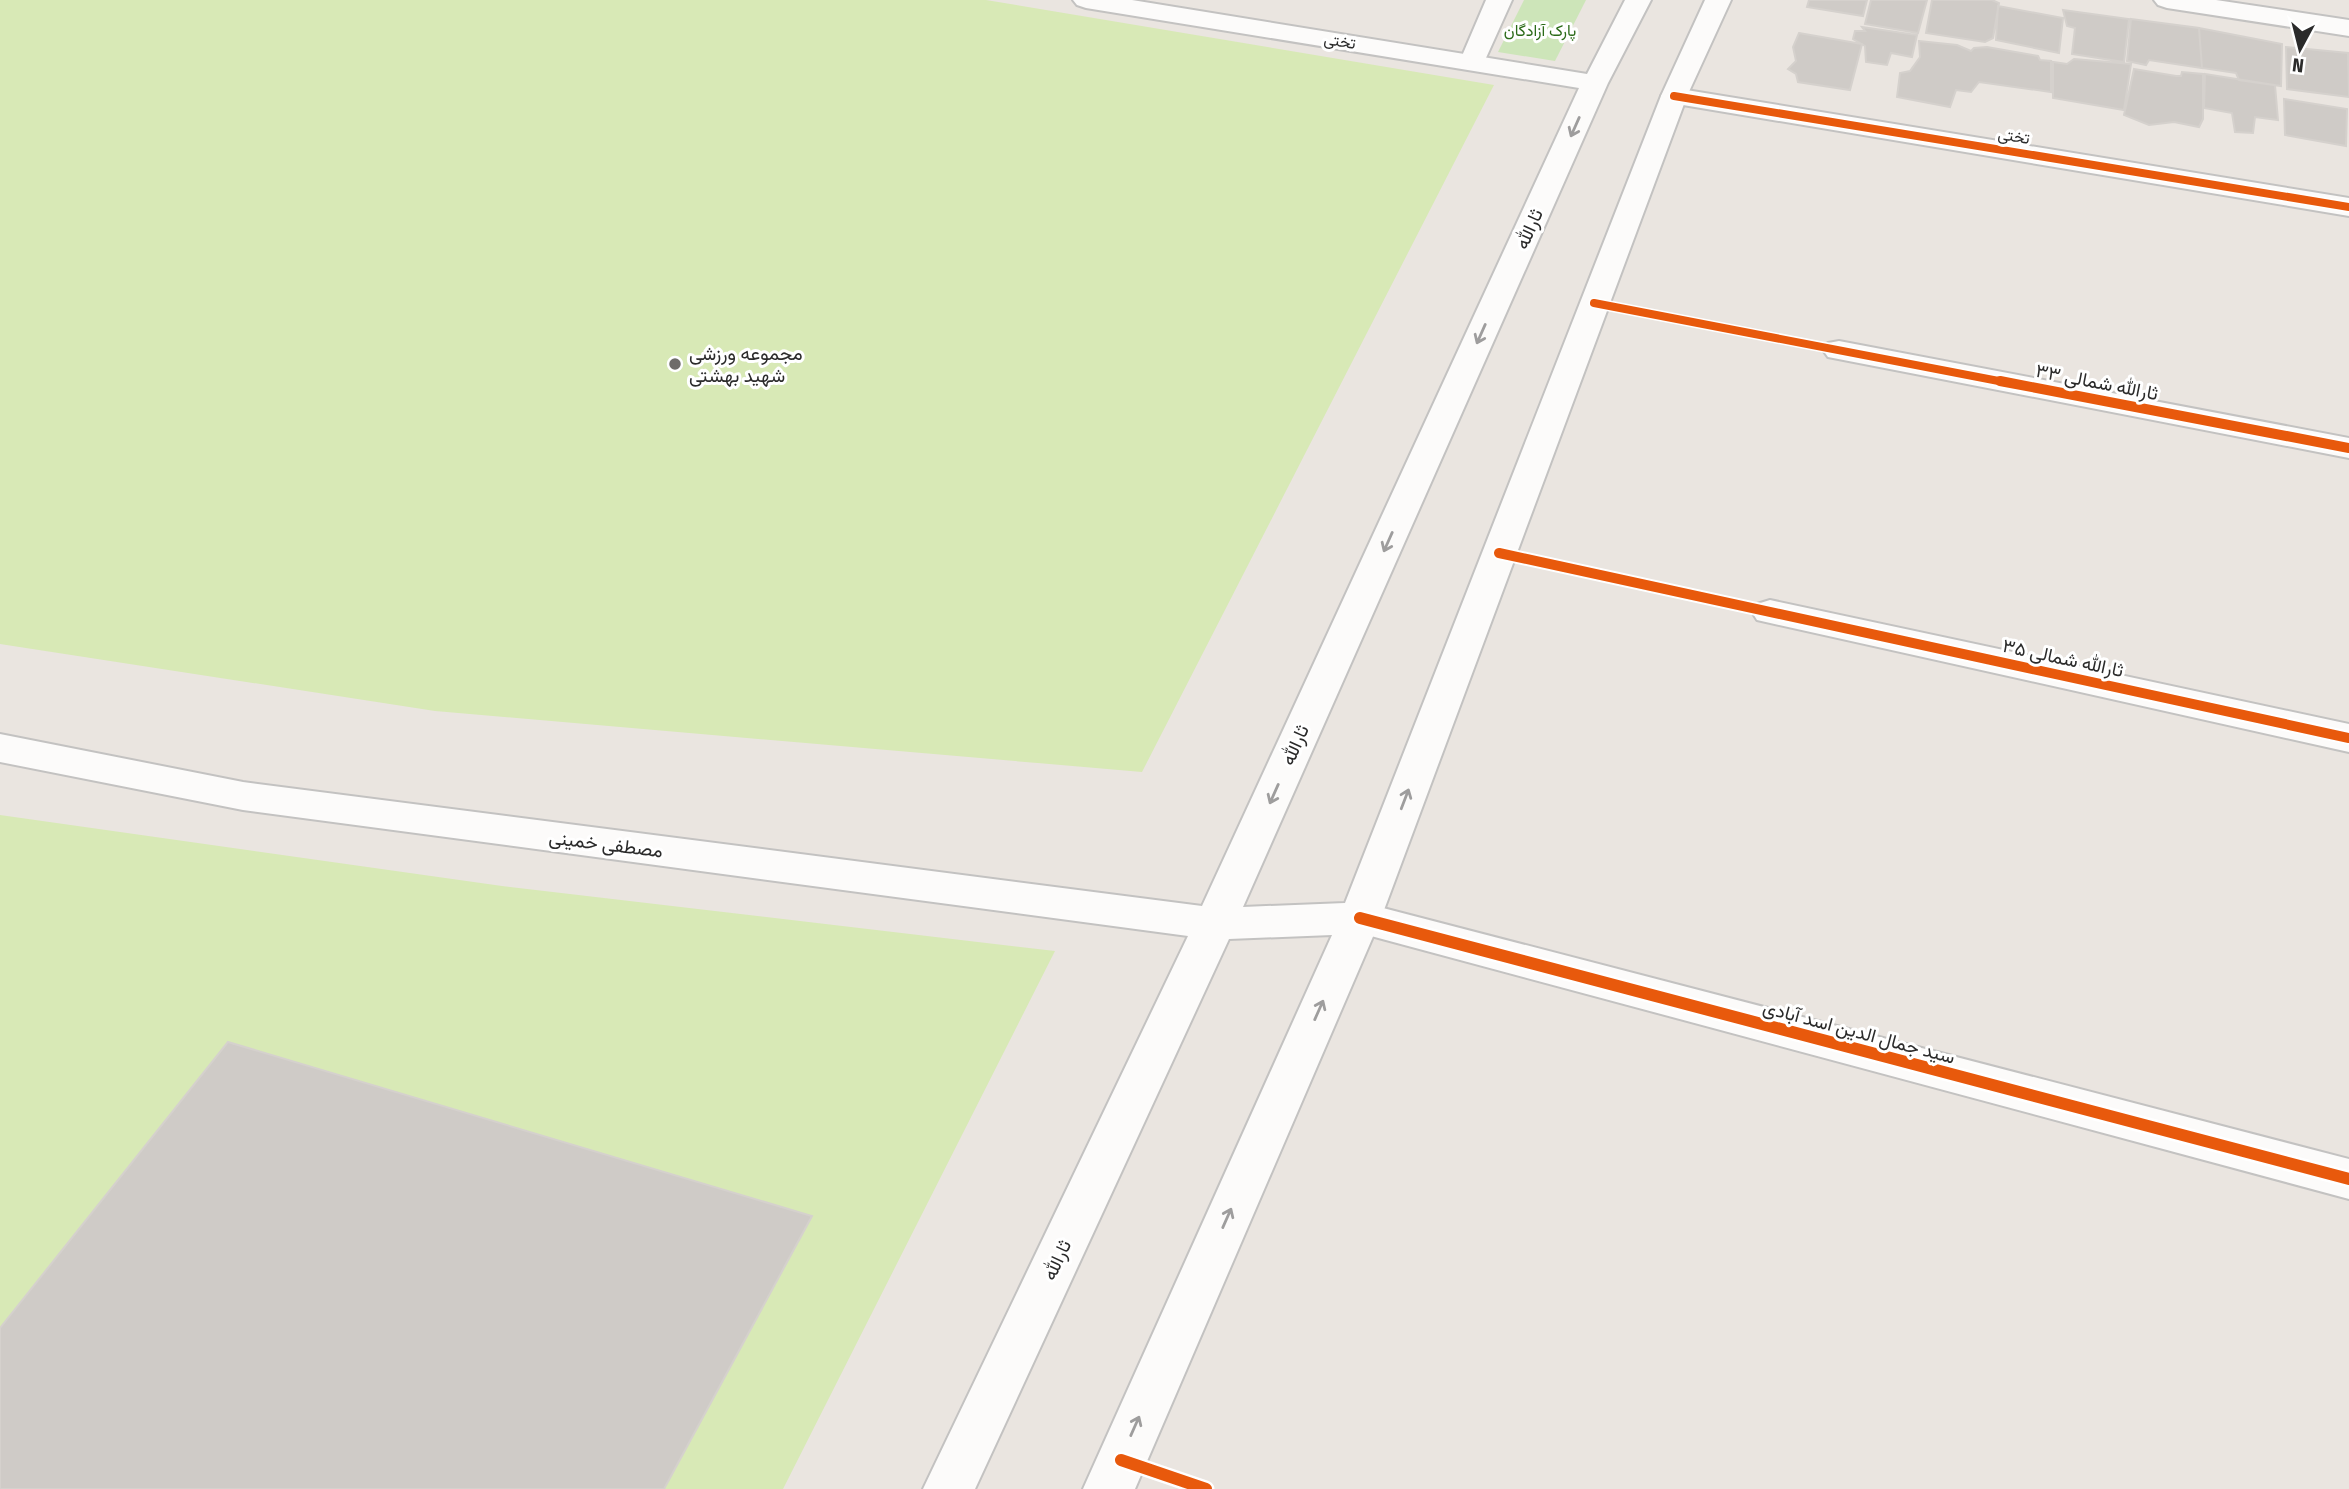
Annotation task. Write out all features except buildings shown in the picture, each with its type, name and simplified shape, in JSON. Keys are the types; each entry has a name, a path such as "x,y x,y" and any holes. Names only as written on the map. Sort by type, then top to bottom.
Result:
{"main road":[{"name":"تختی","path":"1086,0 1595,83"},
{"path":"1472,63 1499,0"},
{"name":"ثارالله","path":"949,1489 1215,924 1595,83 1638,0"},
{"path":"1109,1489 1360,918 1674,96 1718,0"},
{"path":"2167,0 2349,28"},
{"name":"تختی","path":"1674,96 2349,207"},
{"name":"ثارالله شمالی ۳۳","path":"1839,350 2349,447"},
{"name":"ثارالله شمالی ۳۵","path":"1770,612 2349,738"},
{"name":"مصطفی خمینی","path":"0,748 243,796 1215,924 1360,918"},
{"name":"سید جمال الدین اسد آبادی","path":"1360,918 2349,1179"}],"green space":[{"name":"مجموعه ورزشی شهید بهشتی","path":"0,0 986,0 1494,85 1142,772 435,711 0,644"},
{"name":"پارک آزادگان","path":"1524,0 1586,0 1555,61 1498,52"},
{"path":"0,815 502,886 1055,951 783,1489 0,1489"}],"cycle path":[{"path":"1674,96 2349,207"},
{"path":"1594,303 2349,448"},
{"path":"1499,553 2349,738"},
{"path":"1360,918 2349,1179"},
{"path":"1121,1460 1206,1489"}],"place":[{"name":"مجموعه ورزشی شهید بهشتی","path":"675,364"}]}
